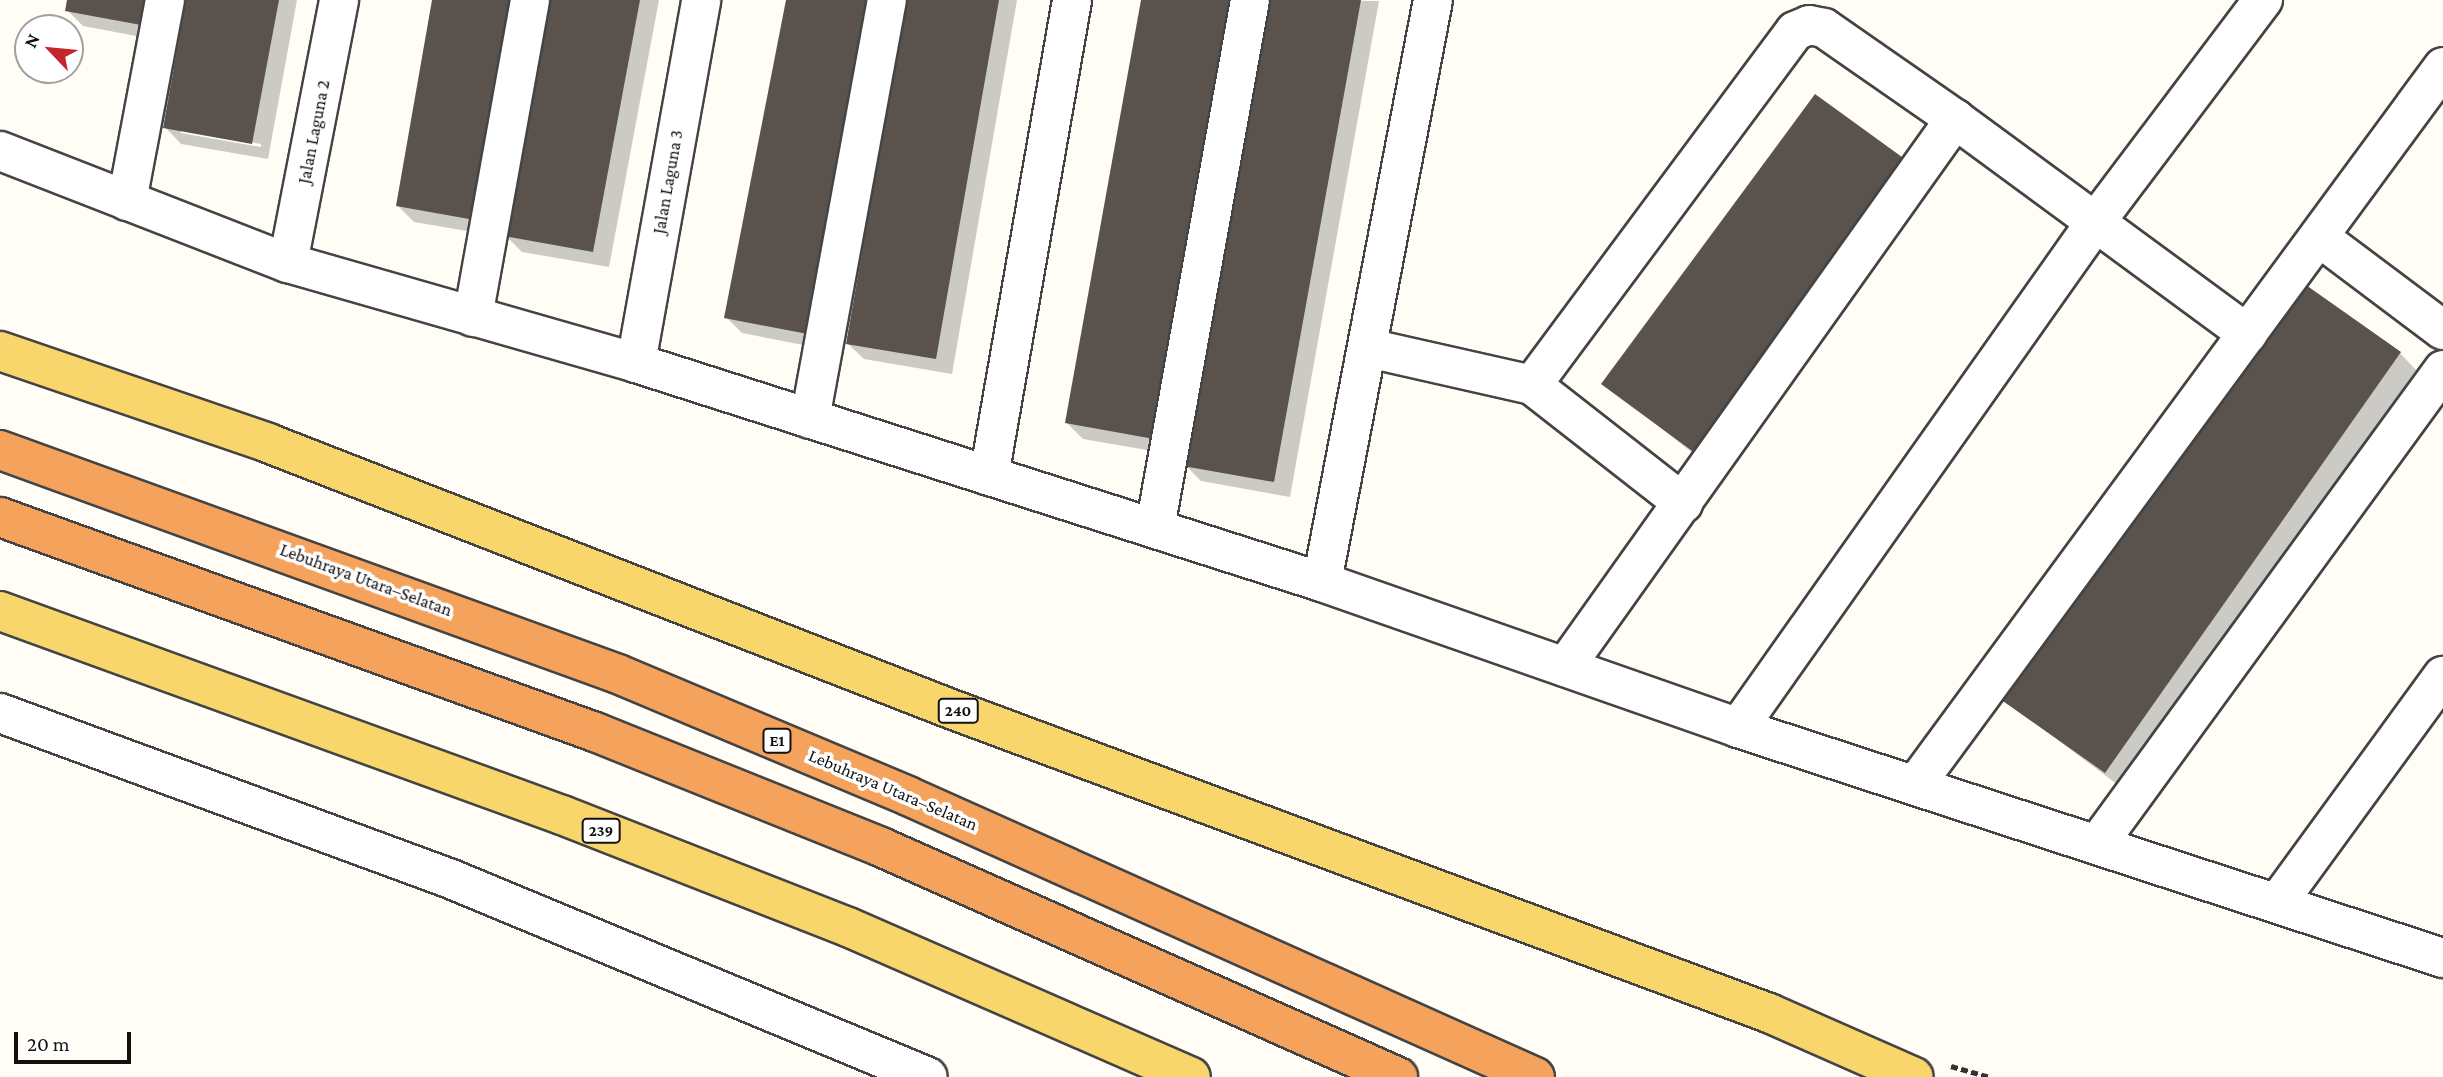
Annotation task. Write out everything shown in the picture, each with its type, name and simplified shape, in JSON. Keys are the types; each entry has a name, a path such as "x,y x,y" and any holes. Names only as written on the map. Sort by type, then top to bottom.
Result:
{"highway":[{"name":"Lebuhraya Utara–Selatan","path":"0,450 618,674 934,807 1535,1077"},
{"path":"0,517 595,732 881,847 1398,1077"}],"main road":[{"name":"240","path":"0,351 281,448 951,709 1769,1013 1914,1077"},
{"name":"239","path":"0,611 627,841 848,927 1191,1077"}],"street":[{"path":"127,201 165,0"},
{"name":"Jalan Laguna 2","path":"288,263 340,0"},
{"path":"473,317 530,0"},
{"name":"Jalan Laguna 3","path":"636,363 701,0"},
{"path":"810,419 887,0"},
{"path":"989,476 1072,0"},
{"path":"1154,528 1250,0"},
{"path":"1322,582 1433,0"},
{"path":"1738,729 2097,220 2263,0"},
{"path":"1532,385 1795,31 1824,28 2097,220 2248,334"},
{"path":"1916,784 2443,67"},
{"path":"1565,667 1955,119"},
{"path":"0,152 288,263 636,363 1322,582 1738,729 2099,842 2443,958"},
{"path":"2319,237 2443,330"},
{"path":"1368,348 1532,385 1683,503"},
{"path":"2099,842 2443,370"},
{"path":"2278,902 2443,676"},
{"path":"0,713 451,879 928,1077"}],"building":[{"path":"67,0 157,0 152,27 65,11"},
{"path":"186,0 279,0 252,144 163,128"},
{"path":"432,0 525,0 486,222 396,206"},
{"path":"548,0 640,0 593,252 504,236"},
{"path":"786,0 883,0 818,336 724,318"},
{"path":"906,0 999,0 936,359 846,344"},
{"path":"1141,0 1233,0 1154,439 1065,423"},
{"path":"1267,0 1361,0 1274,482 1183,466"},
{"path":"1815,94 1913,165 1699,456 1601,384"},
{"path":"2296,278 2401,352 2105,773 2000,699"}]}
